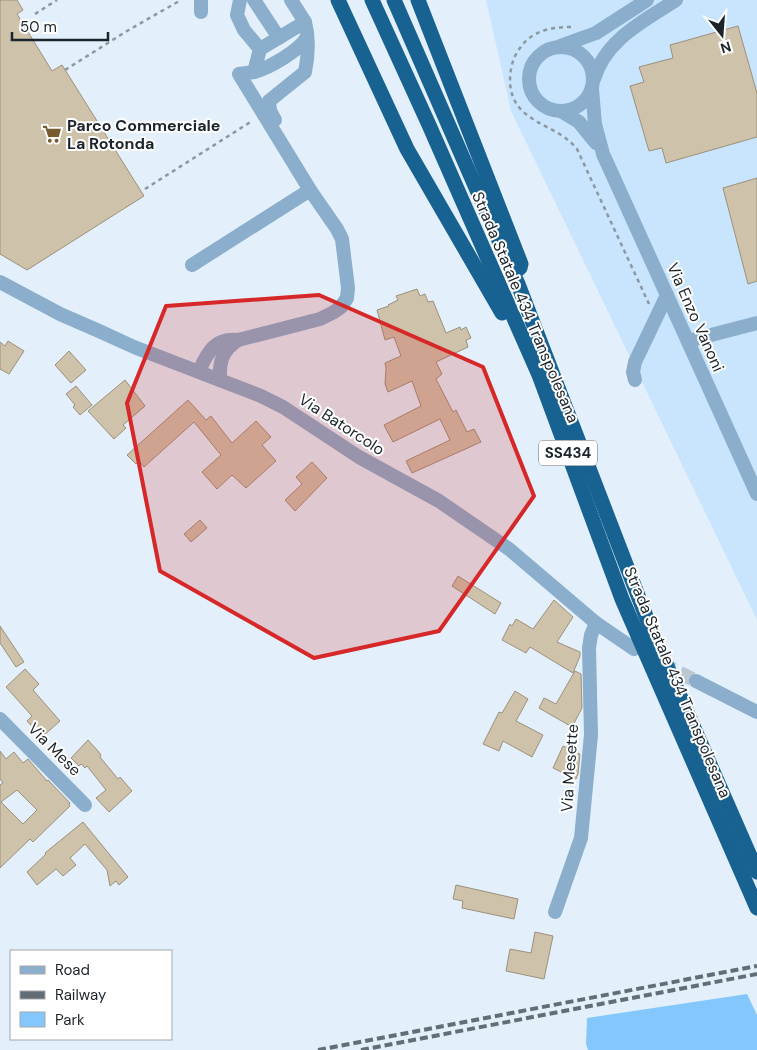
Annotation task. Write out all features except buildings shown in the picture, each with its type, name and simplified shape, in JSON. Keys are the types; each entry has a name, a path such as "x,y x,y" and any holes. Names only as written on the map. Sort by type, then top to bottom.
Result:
{"highway":[{"path":"338,0 407,149 539,375"},
{"name":"Strada Statale 434 Transpolesana","path":"372,0 539,375 622,599 757,908"},
{"name":"Strada Statale 434 Transpolesana","path":"394,0 518,284 652,632 757,872"},
{"path":"418,0 521,264 518,284"}],"street":[{"path":"240,0 237,15 244,30 260,49"},
{"path":"254,0 279,38"},
{"path":"291,0 305,22 307,63 305,72 272,97 268,106 322,195 325,211"},
{"name":"Via Enzo Vanoni","path":"647,0 596,33 547,50 538,56 532,65 529,75 530,86 534,96 541,104 550,109 561,111 579,122 603,154 757,494"},
{"name":"Via Enzo Vanoni","path":"561,111 571,109 581,104 587,98 598,66 614,44 625,34 676,0"},
{"path":"254,72 260,49 305,22"},
{"path":"220,380 222,356 230,345 238,340 320,319 341,307 346,298 348,288 342,239 338,229 310,190 240,74 262,70 301,46 307,37"},
{"name":"Via Enzo Vanoni","path":"556,47 575,49 589,62 592,70 594,124 603,154"},
{"path":"192,265 310,190"},
{"name":"Via Batorcolo","path":"0,282 60,314 134,347 199,371 283,407 359,457 439,501 509,549 596,623 634,649"},
{"path":"635,380 633,372 635,362 667,295"},
{"path":"688,342 757,323"},
{"path":"199,371 210,351 218,343 227,339 238,340"},
{"name":"Via Mesette","path":"555,912 581,838 591,735 589,648 591,635 596,623"},
{"path":"696,681 754,711"},
{"name":"Via Mese","path":"0,719 86,805"}],"path":[{"path":"35,14 57,0"},
{"path":"65,70 181,0"},
{"path":"146,188 263,114"}],"highlighted area":[{"path":"319,295 483,367 534,496 439,631 314,658 160,571 127,403 166,306"}],"shaded area":[{"path":"486,0 757,0 757,620 511,111"}],"green space":[{"path":"747,994 757,1015 757,1050 588,1050 586,1044 587,1018"}],"tunnel":[{"path":"661,663 696,681"}],"railway":[{"path":"318,1050 757,966"},
{"path":"361,1050 757,974"}],"place":[{"name":"Parco Commerciale La Rotonda","path":"52,134"}]}
